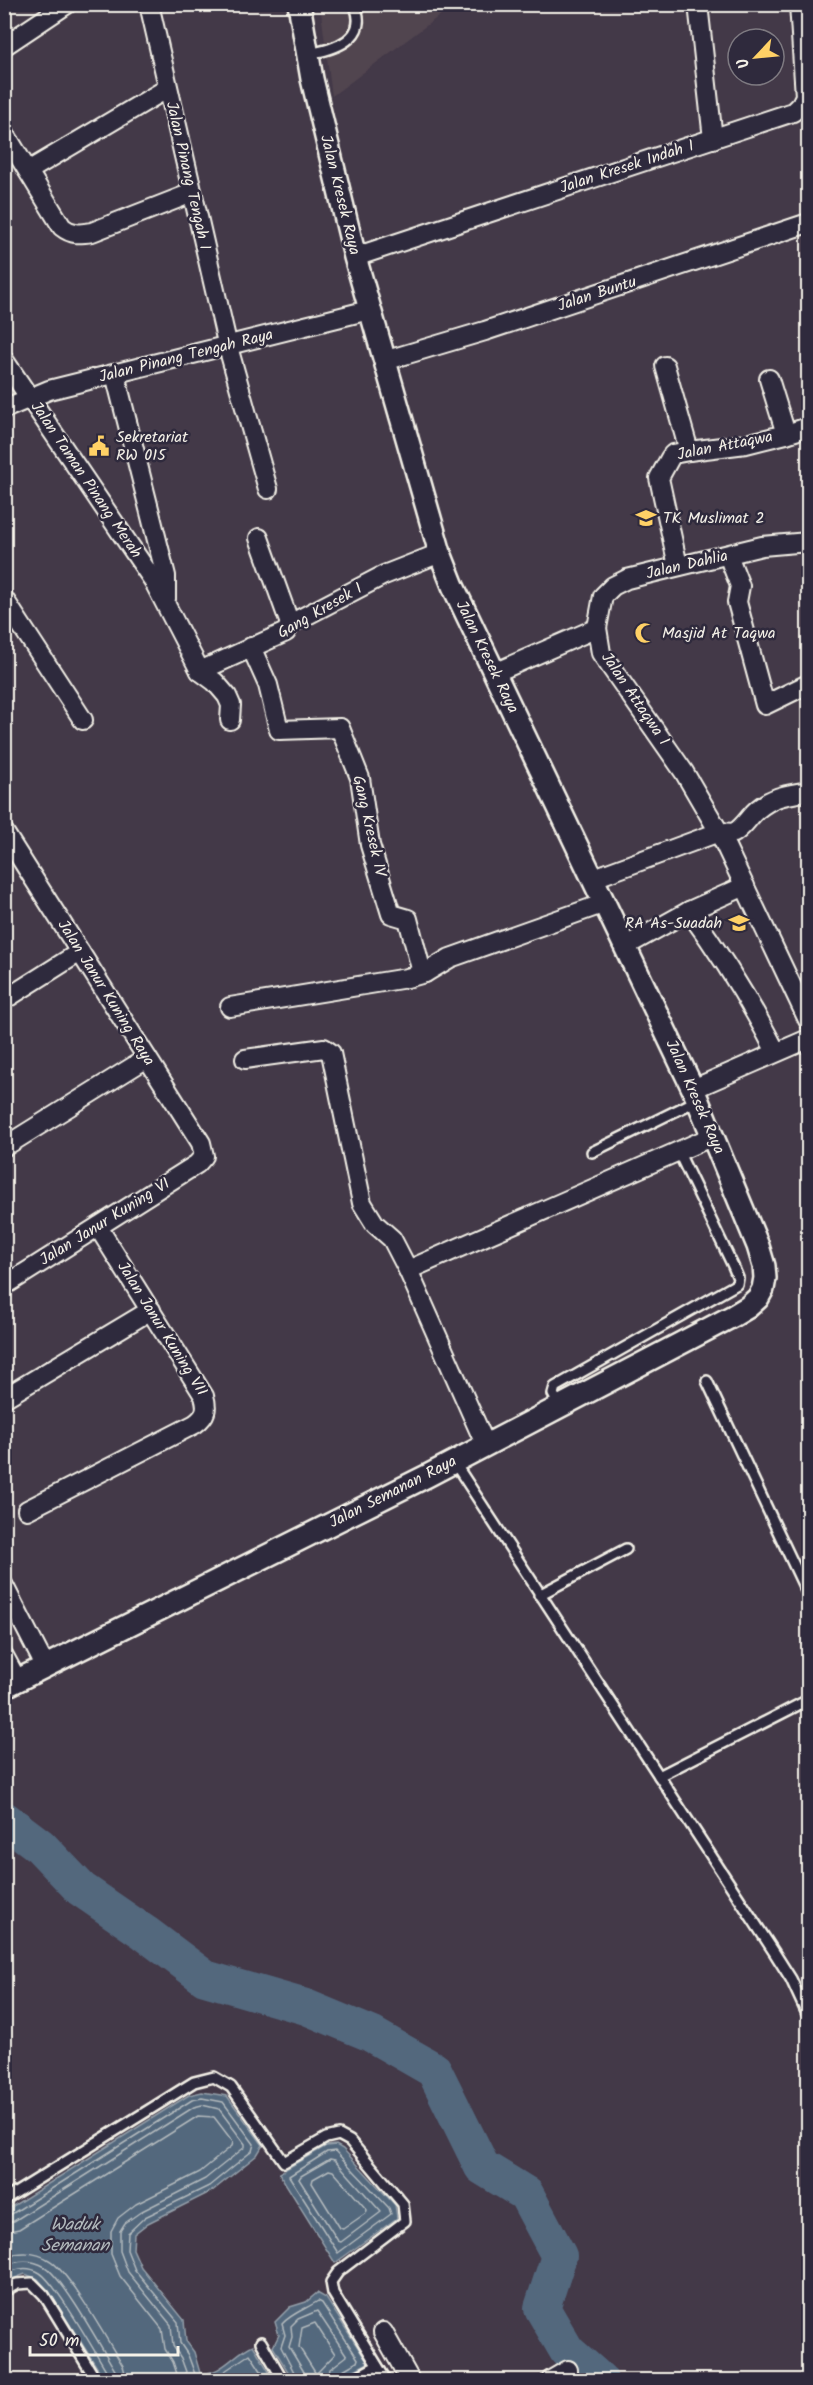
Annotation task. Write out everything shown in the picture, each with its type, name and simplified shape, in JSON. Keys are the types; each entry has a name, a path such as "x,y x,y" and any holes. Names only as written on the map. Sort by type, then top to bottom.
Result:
{"street":[{"path":"4,46 67,4"},
{"name":"Jalan Pinang Tengah I","path":"149,4 228,347 268,489"},
{"name":"Jalan Kresek Raya","path":"299,4 307,54 355,257 440,553 453,586 594,878 695,1095 758,1246 765,1278"},
{"path":"698,4 713,139"},
{"name":"Jalan Kresek Indah I","path":"355,257 794,112 805,96 806,74 799,4"},
{"path":"28,171 168,88"},
{"path":"4,132 62,226 68,232 79,234 92,232 192,193"},
{"name":"Jalan Buntu","path":"384,361 496,327 808,223"},
{"name":"Jalan Pinang Tengah Raya","path":"4,409 30,397 369,310"},
{"name":"Jalan Taman Pinang Merah","path":"4,360 166,601 200,671 215,682 227,696 231,705 230,720"},
{"path":"665,366 689,451"},
{"name":"Jalan Taman Pinang Merah","path":"115,374 166,576 166,601"},
{"path":"769,379 786,434"},
{"name":"Jalan Attaqwa","path":"678,566 659,478 674,454 746,444 808,427"},
{"path":"259,538 290,624"},
{"name":"Jalan Dahlia","path":"597,628 603,596 613,586 627,579 762,546 808,542"},
{"name":"Gang Kresek I","path":"200,671 286,632 290,624 384,575 440,553"},
{"path":"728,555 740,586 737,602 765,705 808,684"},
{"path":"4,599 83,720"},
{"path":"494,673 597,628"},
{"name":"Jalan Attaqwa I","path":"597,628 601,653 684,772 719,831 808,1020"},
{"name":"Gang Kresek IV","path":"252,647 268,685 279,730 340,728 360,778 370,845 391,914 408,919 420,964 425,973"},
{"path":"594,878 719,831 736,832 750,820 756,810 778,796 808,791"},
{"name":"Jalan Janur Kuning Raya","path":"4,832 10,852 80,952 201,1143 204,1156"},
{"path":"626,946 690,911 745,886"},
{"path":"230,1007 398,980 425,973 450,958 605,903"},
{"path":"690,911 725,966 739,982 776,1052"},
{"path":"4,1000 80,952"},
{"path":"695,1095 776,1052 808,1039"},
{"path":"246,1059 324,1048 331,1053 363,1203 375,1224 392,1239 408,1270 486,1446"},
{"path":"4,1147 147,1058"},
{"path":"408,1270 713,1136"},
{"name":"Jalan Janur Kuning VI","path":"4,1286 197,1164 204,1156"},
{"name":"Jalan Janur Kuning VII","path":"27,1510 195,1424 206,1413 207,1405 204,1396 98,1227"},
{"name":"Jalan Semanan Raya","path":"11,1684 486,1446 748,1307 758,1298 765,1278"},
{"path":"4,1398 151,1310"},
{"path":"4,1586 45,1666"},
{"path":"4,1656 11,1684"},
{"path":"383,2332 410,2380"},
{"path":"551,2380 568,2370"}],"lane":[{"path":"307,54 330,50 348,41 356,32 358,13 354,4"},
{"path":"592,1152 695,1095"},
{"path":"560,1407 553,1394 555,1387 737,1284 735,1272 678,1151"},
{"path":"708,1381 808,1594"},
{"path":"454,1462 785,1970 808,2016"},
{"path":"539,1595 626,1549"},
{"path":"659,1776 808,1700"},
{"path":"4,2200 194,2082 214,2077 231,2087 284,2162 326,2138 339,2135 350,2141 403,2204 405,2220 338,2272 331,2282 333,2293 386,2380"},
{"path":"4,2291 17,2284 32,2283 44,2295 96,2380"},
{"path":"261,2342 283,2380"},
{"path":"351,2380 377,2366"}],"shaded area":[{"path":"320,4 454,5 332,96"}],"green space":[{"path":"772,4 772,7 708,11 707,5"}],"water":[{"name":"Waduk Semanan","path":"202,2092 227,2096 263,2145 257,2155 212,2191 148,2223 134,2234 133,2249 141,2267 184,2320 186,2341 194,2352 200,2373 215,2371 253,2345 274,2380 105,2380 49,2292 38,2279 25,2274 5,2282 5,2211 189,2095"},
{"path":"336,2145 343,2149 395,2205 397,2218 335,2263 279,2173 326,2146"},
{"path":"317,2293 326,2298 368,2363 336,2380 293,2380 273,2347 279,2335 275,2322 290,2307 306,2302"}],"waterway":[{"path":"4,1819 40,1846 81,1889 205,1978 306,2007 371,2034 434,2070 482,2167 526,2194 559,2256 542,2308 567,2351 600,2380"}],"place":[{"name":"Sekretariat RW 015","path":"99,446"},
{"name":"TK Muslimat 2","path":"646,518"},
{"name":"Masjid At Taqwa","path":"645,633"},
{"name":"RA As-Suadah","path":"739,923"}]}
